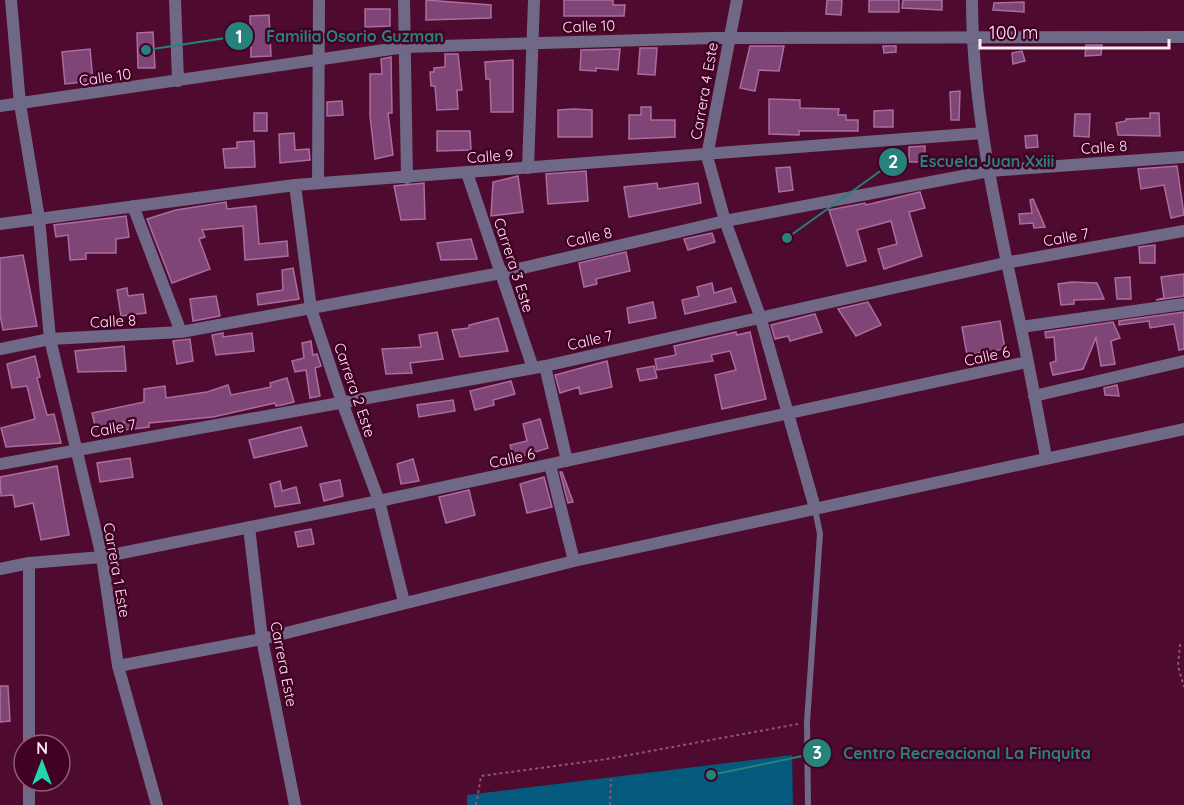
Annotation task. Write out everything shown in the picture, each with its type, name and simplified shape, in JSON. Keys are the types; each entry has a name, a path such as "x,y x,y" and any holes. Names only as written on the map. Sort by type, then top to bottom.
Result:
{"street":[{"name":"Carrera 1 Este","path":"11,0 20,104 39,218 50,339 102,557 118,666 157,805"},
{"path":"175,0 178,81"},
{"path":"318,183 319,0"},
{"path":"404,0 407,178"},
{"path":"528,168 534,0"},
{"name":"Carrera 4 Este","path":"737,0 707,156 725,221 760,316 815,508"},
{"path":"972,0 972,37 983,134 1005,263 1021,327 1046,457"},
{"path":"0,28 14,27"},
{"name":"Calle 10","path":"0,106 405,47 729,38 1184,37"},
{"name":"Calle 9","path":"0,224 296,185 983,134"},
{"name":"Calle 8","path":"0,349 50,339 182,332 311,309 501,273 725,221 989,171 1184,157"},
{"name":"Carrera 3 Este","path":"467,172 501,273 539,367 567,461"},
{"name":"Carrera 2 Este","path":"296,185 311,309 342,402 379,501 404,602"},
{"path":"133,206 182,332"},
{"name":"Calle 7","path":"0,464 539,367 1005,263 1184,231"},
{"path":"1021,327 1184,304"},
{"path":"1034,396 1184,361"},
{"name":"Calle 6","path":"0,569 29,563 102,557 550,465 1027,362"},
{"path":"118,666 262,639 574,561 1046,457 1184,429"},
{"path":"550,465 574,561"},
{"name":"Carrera Este","path":"249,527 262,639 295,805"},
{"path":"29,563 29,733"}],"lane":[{"path":"808,805 807,722 820,534 815,508"}],"path":[{"path":"1180,644 1178,666 1184,687"},
{"path":"476,805 481,776 608,759 807,722"},
{"path":"610,779 610,805"}],"water":[{"path":"792,755 793,805 467,805 467,795"}],"building":[{"path":"426,0 491,5 491,18 426,20"},
{"path":"564,0 613,0 613,5 625,5 624,16 564,16"},
{"path":"827,0 842,0 841,15 826,14"},
{"path":"869,0 899,0 899,12 869,12"},
{"path":"903,0 942,0 942,10 902,8"},
{"path":"1024,2 1024,12 993,10 994,3"},
{"path":"365,9 390,9 390,26 365,27"},
{"path":"269,15 271,56 251,57 250,16"},
{"path":"153,32 155,68 138,68 137,33"},
{"path":"1086,45 1102,45 1101,55 1085,56"},
{"path":"750,46 784,46 779,71 759,70 755,91 740,88"},
{"path":"883,46 896,46 896,52 884,53"},
{"path":"640,48 657,48 655,75 638,74"},
{"path":"90,49 93,81 65,84 62,52"},
{"path":"620,49 618,70 596,68 596,71 580,70 581,50"},
{"path":"1022,51 1025,61 1013,64 1012,53"},
{"path":"445,54 458,54 462,90 457,90 458,109 437,110 435,86 431,86 430,72 434,72 434,68 445,67"},
{"path":"391,57 392,113 388,113 393,155 375,159 370,116 370,74 382,74 381,59"},
{"path":"513,60 513,112 491,112 490,79 486,79 485,62"},
{"path":"960,91 959,120 951,120 950,92"},
{"path":"769,99 800,100 800,108 839,109 838,115 846,115 846,120 858,120 858,131 799,131 799,135 769,134"},
{"path":"342,101 343,115 327,116 327,102"},
{"path":"641,107 651,107 651,120 675,120 675,137 629,139 629,115 641,115"},
{"path":"558,110 592,110 592,137 558,137"},
{"path":"893,110 893,127 874,127 874,111"},
{"path":"254,113 267,113 267,131 254,131"},
{"path":"1150,113 1159,113 1160,136 1118,135 1116,123 1126,121 1126,119 1150,118"},
{"path":"1075,114 1090,114 1089,137 1074,136"},
{"path":"437,131 470,131 471,150 437,151"},
{"path":"294,133 295,150 309,149 310,160 280,163 279,134"},
{"path":"1037,135 1038,147 1026,148 1025,136"},
{"path":"254,141 255,167 225,168 223,149 237,148 237,142"},
{"path":"925,146 925,162 909,162 909,147"},
{"path":"1177,166 1184,215 1171,218 1164,185 1141,189 1138,169"},
{"path":"790,167 793,190 779,192 776,168"},
{"path":"586,171 588,201 548,204 546,174"},
{"path":"518,176 523,212 491,216 493,182"},
{"path":"424,183 425,219 401,220 394,186"},
{"path":"657,183 658,189 698,183 701,203 629,217 624,187"},
{"path":"920,192 925,208 909,212 922,256 884,269 878,249 897,244 891,221 857,230 866,261 847,266 829,210 865,203 866,205"},
{"path":"1033,199 1045,227 1034,228 1033,223 1020,224 1019,214 1032,213 1030,200"},
{"path":"226,202 227,209 256,206 259,244 287,241 288,256 245,260 243,226 202,230 205,237 199,239 210,269 172,283 147,219 176,210"},
{"path":"126,216 129,237 116,239 116,253 86,253 86,259 70,260 68,235 56,237 54,225"},
{"path":"712,233 715,242 688,250 684,239"},
{"path":"471,239 477,259 441,260 437,243"},
{"path":"1155,245 1155,263 1140,263 1139,247"},
{"path":"626,252 630,271 596,279 597,284 584,287 579,263"},
{"path":"23,255 37,326 3,330 0,315 0,258"},
{"path":"293,268 299,299 258,305 257,294 283,290 282,270"},
{"path":"1184,274 1184,296 1156,300 1164,298 1161,277"},
{"path":"1130,277 1131,299 1117,299 1115,278"},
{"path":"712,283 714,293 731,288 736,302 685,314 682,300 699,296 697,287"},
{"path":"1097,283 1104,299 1074,300 1074,304 1061,305 1058,284"},
{"path":"127,288 128,296 143,294 146,313 121,316 117,290"},
{"path":"216,296 220,316 193,321 190,299"},
{"path":"653,302 656,318 629,323 627,308"},
{"path":"868,302 881,325 856,336 838,309"},
{"path":"1184,312 1184,349 1179,350 1174,324 1150,328 1149,321 1119,325 1119,321"},
{"path":"815,314 822,332 790,341 788,336 775,339 771,325"},
{"path":"498,318 508,351 460,357 452,330 469,328 469,325"},
{"path":"1000,321 1005,349 967,355 962,327"},
{"path":"1113,322 1120,338 1111,341 1115,364 1101,366 1096,338 1083,369 1053,375 1050,363 1056,361 1054,337 1046,338 1045,332"},
{"path":"437,332 443,359 410,363 412,373 386,374 382,349 421,347 419,335"},
{"path":"736,332 737,335 750,332 766,399 722,409 715,375 736,370 730,351 711,355 713,361 657,370 655,359 676,355 674,346"},
{"path":"223,333 223,337 252,333 254,351 216,355 212,335"},
{"path":"190,339 193,361 177,364 173,341"},
{"path":"311,341 313,355 317,354 321,366 315,368 320,396 310,398 306,370 295,372 292,361 304,358 302,343"},
{"path":"124,346 126,371 78,372 75,351"},
{"path":"35,356 40,377 37,378 47,415 54,414 61,443 6,447 1,428 35,419 27,386 12,388 7,364"},
{"path":"607,361 612,387 580,394 579,387 560,393 555,375"},
{"path":"654,366 657,378 640,381 637,369"},
{"path":"287,378 294,402 282,405 276,406 275,403 213,417 149,423 149,427 125,430 124,422 96,429 92,413 144,402 144,389 165,386 166,398 207,392 228,385 231,395 271,387 270,383"},
{"path":"511,381 515,394 493,400 494,405 475,410 470,391"},
{"path":"1117,385 1119,396 1105,395 1104,388"},
{"path":"453,400 455,411 419,417 417,405"},
{"path":"540,419 548,448 514,459 510,445 527,441 523,424"},
{"path":"301,427 307,446 254,458 249,440"},
{"path":"130,458 133,477 100,482 97,463"},
{"path":"413,459 419,481 401,484 397,464"},
{"path":"57,466 69,535 41,540 33,503 15,507 13,495 1,496 0,477"},
{"path":"560,472 562,472 573,502 568,503"},
{"path":"544,477 552,507 527,513 520,484"},
{"path":"340,480 343,496 324,501 320,484"},
{"path":"280,481 282,491 296,487 300,503 275,507 270,484"},
{"path":"469,490 475,515 446,523 439,497"},
{"path":"311,529 314,544 298,547 295,532"},
{"path":"0,686 8,686 10,721 0,722"}],"place":[{"name":"Familia Osorio Guzman","path":"146,50"},
{"name":"Escuela Juan Xxiii","path":"787,238"},
{"name":"Centro Recreacional La Finquita","path":"711,775"}]}
